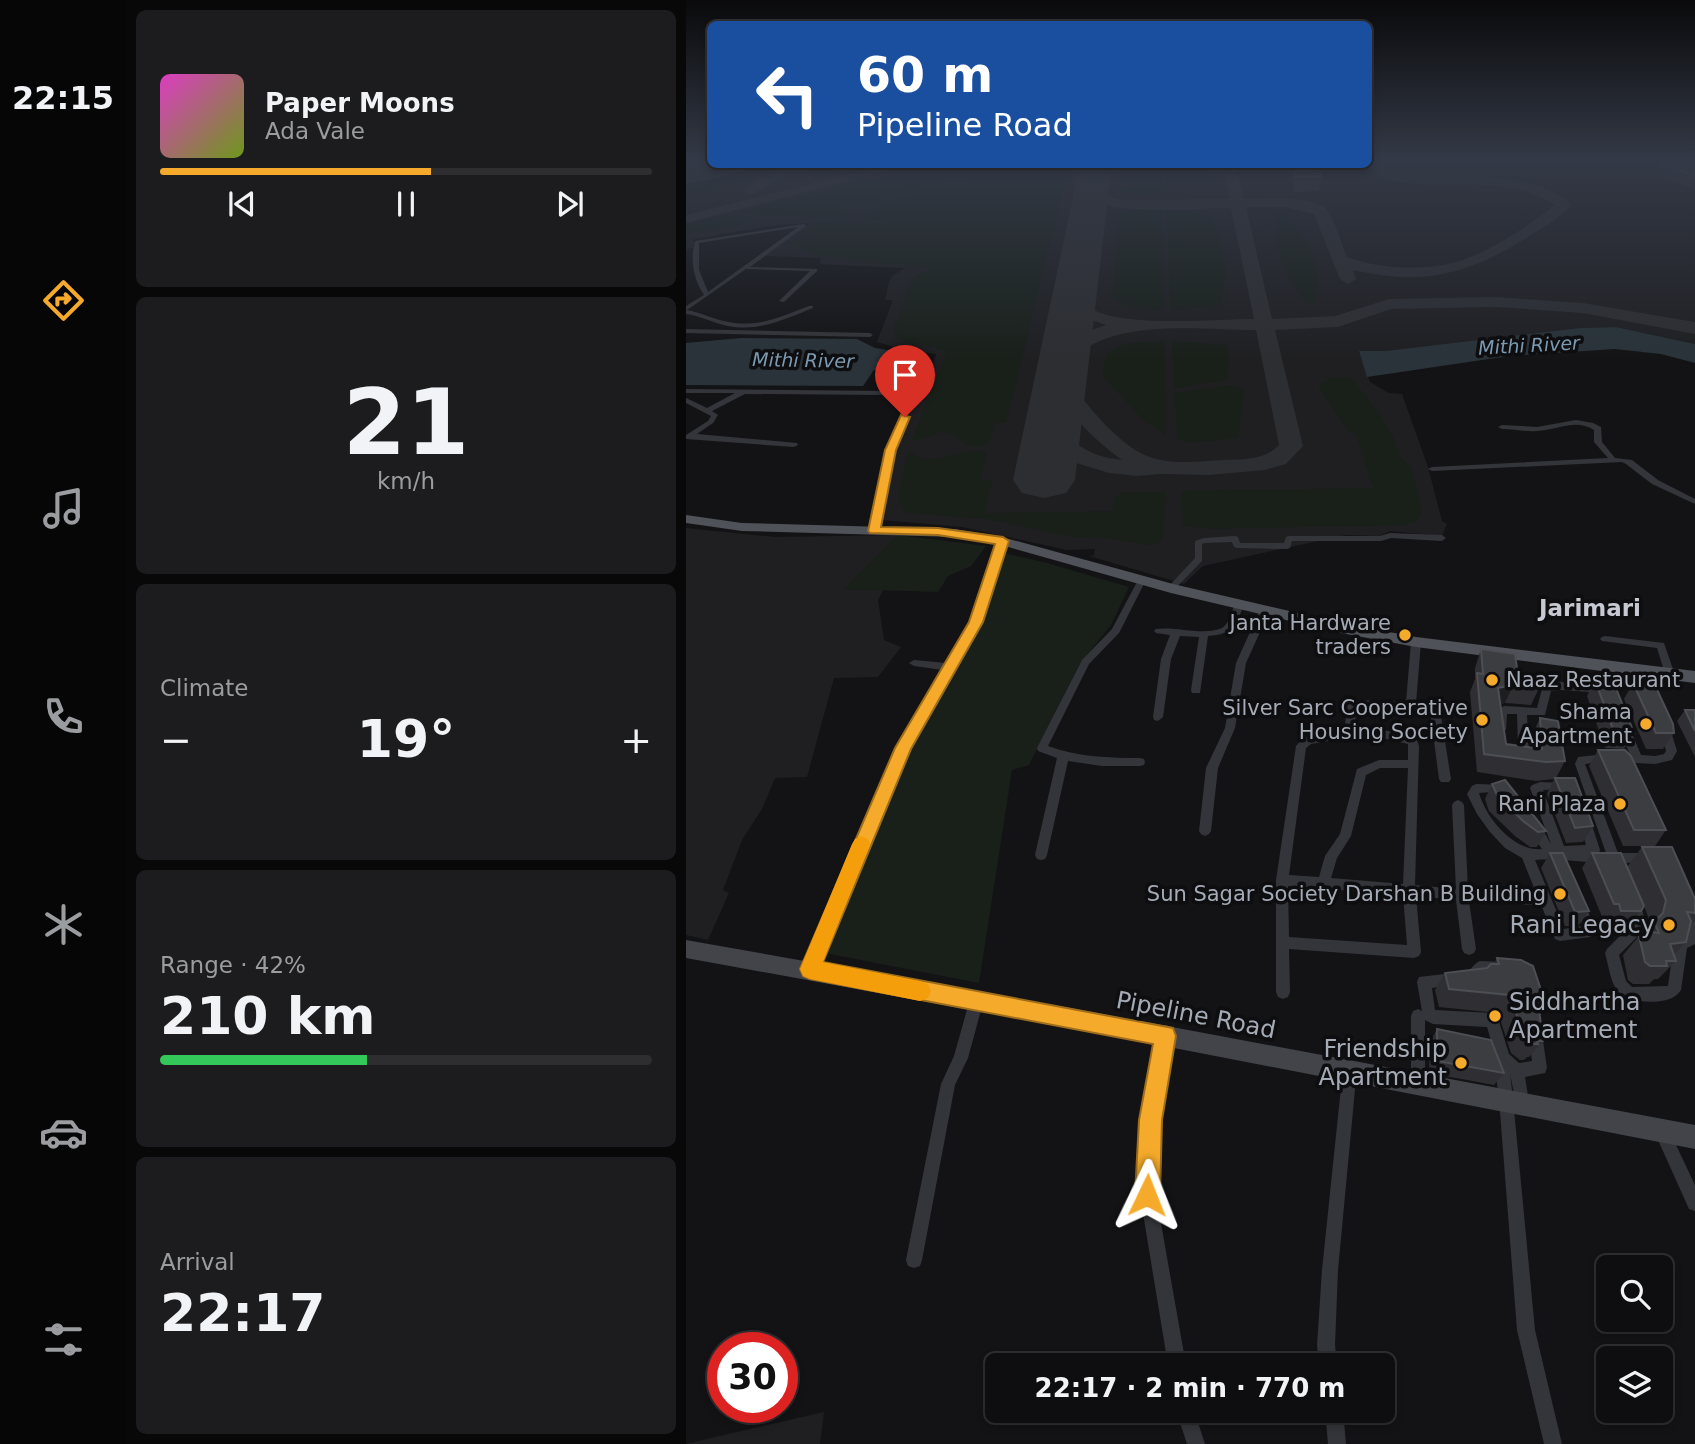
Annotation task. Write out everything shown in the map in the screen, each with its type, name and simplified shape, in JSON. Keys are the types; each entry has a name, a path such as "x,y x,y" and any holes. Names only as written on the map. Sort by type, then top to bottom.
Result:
{"main road":[{"path":"686,519 742,527 944,532 1003,541 1171,588 1341,628 1643,677 1695,677"}],"street":[{"path":"707,295 699,286 696,242 795,226"},
{"path":"686,310 802,226"},
{"path":"747,268 815,270 782,301"},
{"path":"686,310 707,315 719,322 745,327 766,325 811,307"},
{"path":"686,331 870,335"},
{"path":"686,391 889,393"},
{"path":"709,410 746,391"},
{"path":"686,400 715,415 688,437"},
{"path":"874,531 891,450 905,417"},
{"path":"1502,426 1532,429 1573,422 1592,424 1598,429 1598,442 1613,460"},
{"path":"686,425 701,428"},
{"path":"688,437 794,445"},
{"path":"1432,469 1613,460 1629,462 1655,482 1695,502"},
{"path":"1171,588 1199,559 1198,543 1204,541 1235,539 1237,545 1287,546 1289,539 1310,537 1381,538 1390,534 1442,538"},
{"path":"811,966 903,748 976,622 1003,541"},
{"path":"1140,762 1097,762 1063,757 1042,748 1085,662 1116,631 1142,580"},
{"path":"1159,631 1203,633 1227,629 1240,604"},
{"path":"1205,831 1212,768 1230,729 1241,663 1265,610"},
{"path":"1158,717 1166,659 1176,633"},
{"path":"1196,690 1203,633"},
{"path":"1605,639 1661,645 1670,675"},
{"path":"1411,706 1416,642"},
{"path":"914,663 949,667"},
{"path":"1522,711 1524,751 1503,741 1502,711 1522,711 1541,712 1547,688 1594,686 1610,692"},
{"path":"1350,733 1351,707 1356,703 1428,709 1436,716 1445,779"},
{"path":"1620,716 1637,760"},
{"path":"1660,716 1672,751 1664,760 1582,760 1580,764 1641,924 1614,949 1612,956 1622,989 1629,993 1667,994 1674,990 1681,944 1695,937 1689,904"},
{"path":"1283,943 1414,952 1409,890 1412,741 1388,735 1350,733 1308,740 1301,746 1282,880 1283,992"},
{"path":"1041,855 1063,757"},
{"path":"1323,884 1331,856 1345,836 1361,772 1379,764 1412,764"},
{"path":"1576,798 1540,786 1536,788 1558,849 1580,855 1661,859"},
{"path":"1576,798 1588,786"},
{"path":"1557,859 1502,788 1474,791 1482,815 1509,842 1527,855 1557,859 1580,855 1595,848 1576,798"},
{"path":"1458,805 1462,895 1469,949"},
{"path":"1527,855 1558,932 1564,936 1590,931 1573,892"},
{"path":"1282,880 1532,899"},
{"name":"Pipeline Road","path":"686,941 701,949 811,966 1659,1124 1695,1137"},
{"path":"1512,971 1495,966 1480,967 1471,978 1425,981 1423,984 1431,1016 1492,1020 1503,1058 1517,1070 1540,1068 1534,1029 1537,1014"},
{"path":"914,1260 948,1084 961,1058 977,997"},
{"path":"1418,1016 1418,1080"},
{"path":"1166,1032 1150,1120 1147,1195 1175,1353"},
{"path":"1492,1053 1513,1097"},
{"path":"1327,1353 1330,1270 1350,1068"},
{"path":"1517,1070 1513,1097 1525,1330 1553,1444"},
{"path":"1695,1127 1659,1124 1695,1203"},
{"path":"1189,1423 1196,1444"},
{"path":"1335,1423 1337,1444"}],"shaded area":[{"path":"686,226 768,226 694,239 693,248 686,249"},
{"path":"686,226 735,226 686,233"},
{"path":"805,226 1695,226 1695,344 1616,327 1579,328 1385,351 1359,351 1370,382 1389,393 1402,394 1428,467 1442,521 1447,524 1442,536 1390,531 1379,536 1346,535 1203,566 1184,584 1089,556 1094,555 1095,549 1067,550 962,527 881,520 895,454 892,451 911,411 906,410 913,393 898,393 897,387 914,370 931,370 936,354 904,350 877,342 893,300 885,300 889,282 893,275 905,268 820,264 821,258 765,256"},
{"path":"811,226 1054,226 1006,423 995,423 988,445 967,445 957,437 942,432 911,442 946,353 933,347 903,341 893,331 910,282 931,268 849,261 807,253 790,243"},
{"path":"1117,226 1162,226 1164,310 1130,306 1113,296"},
{"path":"1167,226 1213,226 1224,258 1225,280 1221,306 1170,310"},
{"path":"1276,226 1294,226 1312,256 1317,280 1313,304 1305,302 1291,281 1282,262"},
{"path":"1165,341 1166,435 1144,421 1103,377 1105,359 1115,348 1131,343"},
{"path":"1172,341 1226,345 1229,352 1228,380 1174,388"},
{"path":"1331,378 1351,378 1378,411 1396,443 1401,458 1411,467 1422,513 1417,521 1405,525 1210,529 1183,526 1181,491 1373,488 1356,434 1349,432 1319,388 1319,385"},
{"path":"1230,385 1244,390 1238,438 1187,443 1178,439 1174,393"},
{"path":"909,450 929,459 969,451 987,451 980,480 992,480 985,513 1113,511 1115,497 1120,492 1166,492 1163,537 1159,543 1147,545 1106,538 1071,537 986,519 907,513 902,509 899,494"},
{"path":"686,528 775,537 898,535 844,589 883,590 878,600 884,640 901,647 878,677 834,678 807,777 775,778 762,809 742,840 723,890 729,893 708,940 686,935"},
{"path":"898,535 986,546 971,566 948,576 938,592 844,589"},
{"path":"1004,553 1129,587 1111,625 1079,665 1029,765 1012,770 979,983 825,953 909,752 984,619"},
{"path":"824,1412 820,1444 687,1444 776,1423 798,1423 798,1418"}],"water":[{"name":"Mithi River","path":"1616,327 1695,344 1695,363 1661,354 1615,349 1509,356 1367,377 1359,351 1385,351 1579,328"},
{"name":"Mithi River","path":"741,338 857,339 875,348 923,356 917,369 874,370 863,386 686,385 686,343"}],"building":[{"path":"1481,649 1515,654 1517,668 1529,681 1538,681 1540,686 1513,685 1498,688 1506,744 1542,749 1540,718 1558,721 1565,761 1546,762 1484,754 1477,673 1483,674"},
{"path":"1595,680 1613,681 1634,733 1614,732"},
{"path":"1633,683 1654,683 1673,724 1674,733 1656,733"},
{"path":"1685,710 1695,710 1695,731"},
{"path":"1598,750 1625,750 1631,756 1666,830 1634,830"},
{"path":"1555,778 1575,778 1593,826 1575,828"},
{"path":"1505,780 1546,831 1538,832 1523,821 1497,795 1492,784"},
{"path":"1642,847 1672,847 1695,899 1695,913 1687,912 1691,921 1686,942 1670,944 1676,961 1666,961 1667,966 1650,966 1645,962 1639,936 1645,931 1659,933 1654,922 1663,913 1666,900"},
{"path":"1550,853 1563,853 1589,911 1575,912"},
{"path":"1592,853 1621,853 1644,906 1641,911 1621,911 1619,904 1614,904"},
{"path":"1497,958 1521,960 1533,966 1542,993 1537,993 1543,1041 1537,1041 1538,1044 1533,1044 1524,1036 1510,995 1449,989 1445,973 1487,968 1491,964 1499,964"},
{"path":"1437,1029 1491,1040 1504,1073 1437,1061"}],"taxiway":[{"path":"1243,226 1264,324"},
{"path":"1326,226 1340,261"},
{"path":"1340,261 1382,270 1449,269 1484,256 1533,226"},
{"path":"1340,261 1348,279"},
{"path":"1074,299 1080,310 1094,317 1127,325 1264,324"},
{"path":"1264,324 1338,321 1389,304 1496,302 1583,308 1695,328"},
{"path":"1060,382 1074,403 1097,427 1133,458 1143,463 1189,468 1249,466 1276,460 1291,446 1264,324"},
{"path":"1064,357 1077,344 1093,336 1128,327"},
{"path":"1052,430 1060,441 1082,457 1109,466 1151,469"}],"runway":[{"path":"1044,480 1086,226"}],"slow traffic":[{"path":"861,844 810,969 920,991"}],"place":[{"name":"Janta Hardware traders","path":"1405,635"},
{"name":"Naaz Restaurant","path":"1492,680"},
{"name":"Silver Sarc Cooperative Housing Society","path":"1482,720"},
{"name":"Shama Apartment","path":"1646,724"},
{"name":"Rani Plaza","path":"1620,804"},
{"name":"Sun Sagar Society Darshan B Building","path":"1560,894"},
{"name":"Rani Legacy","path":"1669,925"},
{"name":"Siddhartha Apartment","path":"1495,1016"},
{"name":"Friendship Apartment","path":"1461,1063"}],"district":[{"name":"Jarimari","path":"1590,608"}],"route":[{"path":"905,417 891,450 874,531 938,531 1003,541 976,622 903,748 810,969 1166,1036 1150,1120 1147,1195"}]}
